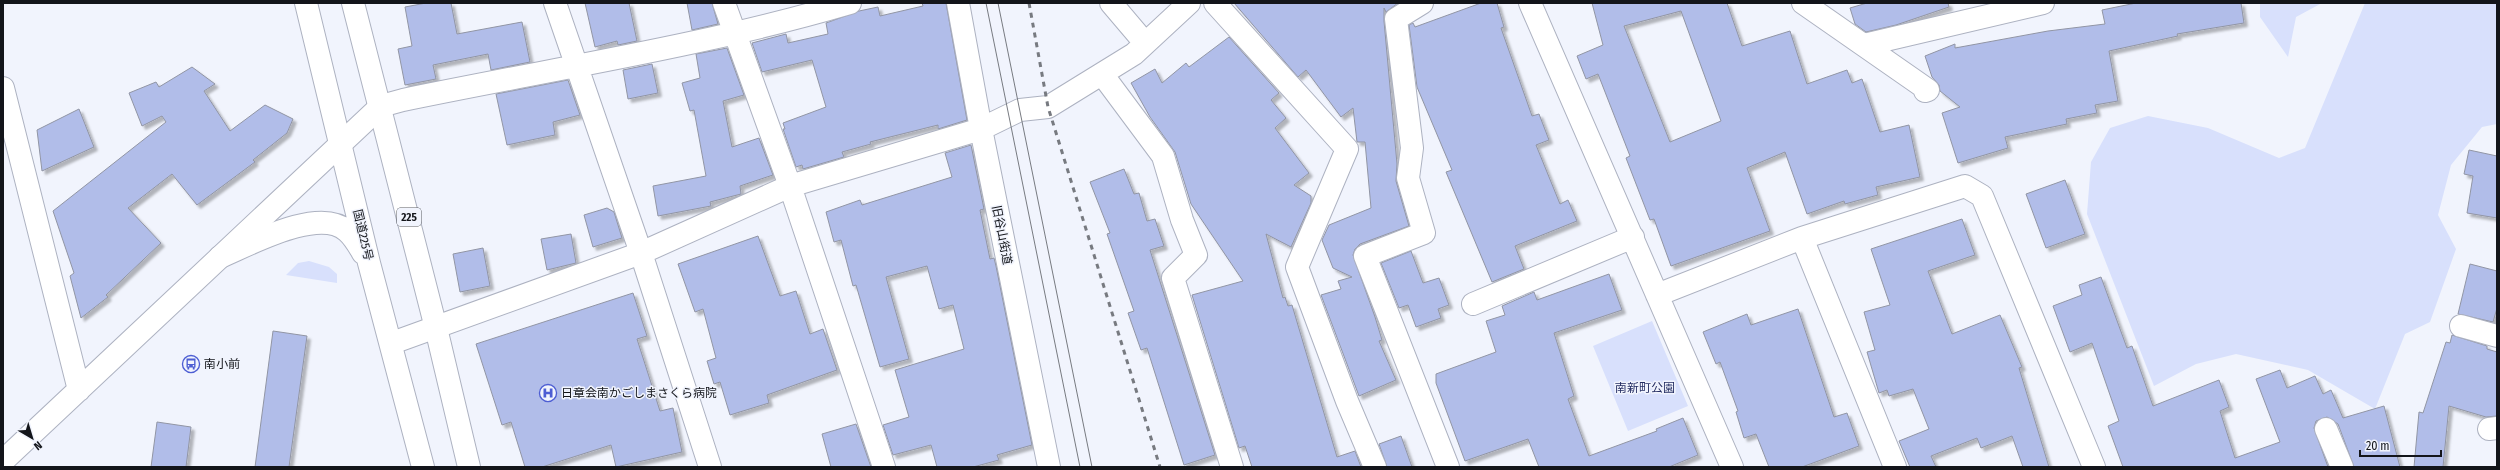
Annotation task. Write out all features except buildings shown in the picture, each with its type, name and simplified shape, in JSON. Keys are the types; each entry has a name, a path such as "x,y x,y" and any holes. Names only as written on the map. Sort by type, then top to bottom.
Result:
{"main road":[{"name":"国道225号","path":"306,3 370,263 423,467"},
{"name":"225","path":"353,3 381,106 436,328 468,467"},
{"path":"555,3 641,253 710,467"},
{"path":"724,3 790,186 884,467"},
{"path":"3,461 381,106 403,100 576,64 734,34 815,8 850,3"},
{"name":"旧谷山街道","path":"958,3 981,128 1049,467"},
{"path":"1111,3 1146,43"},
{"path":"392,343 641,253 790,186 981,128 1020,110 1048,106 1134,54 1189,3"},
{"path":"1215,3 1347,149 1296,267 1347,401 1375,467"},
{"path":"1422,3 1396,19 1412,148 1408,178 1424,233 1365,256 1448,467"},
{"path":"1530,3 1732,467"},
{"path":"1803,3 1928,90 1925,91"},
{"path":"1864,45 2043,3"},
{"path":"1102,74 1163,156 1182,220 1196,255 1173,278 1232,467"},
{"path":"3,88 79,390"},
{"path":"1657,295 1802,238 1965,186 1982,196 2094,467"},
{"path":"220,257 283,230 314,223 328,224 346,230 370,263"},
{"path":"1473,304 1633,237"},
{"path":"1802,238 1894,467"},
{"path":"2461,326 2497,336"},
{"path":"2326,429 2342,467"}],"green space":[{"path":"2260,3 2322,3 2296,17 2288,57 2260,17"},
{"path":"2365,3 2497,3 2497,124 2482,127 2451,165 2438,215 2456,249 2430,322 2405,334 2375,409 2308,370 2236,354 2196,364 2154,386 2087,214 2091,162 2110,128 2148,116 2208,128 2279,158 2305,148"},
{"path":"309,261 329,267 337,274 337,283 286,275 298,263"},
{"name":"南新町公園","path":"1652,321 1688,406 1628,431 1593,346"}],"tram line":[{"path":"986,3 1080,467"},
{"path":"998,3 1092,467"}],"railway":[{"path":"1029,3 1048,107 1160,467"}],"place":[{"name":"南小前","path":"191,364"},
{"name":"日章会南かごしまさくら病院","path":"548,393"}]}
